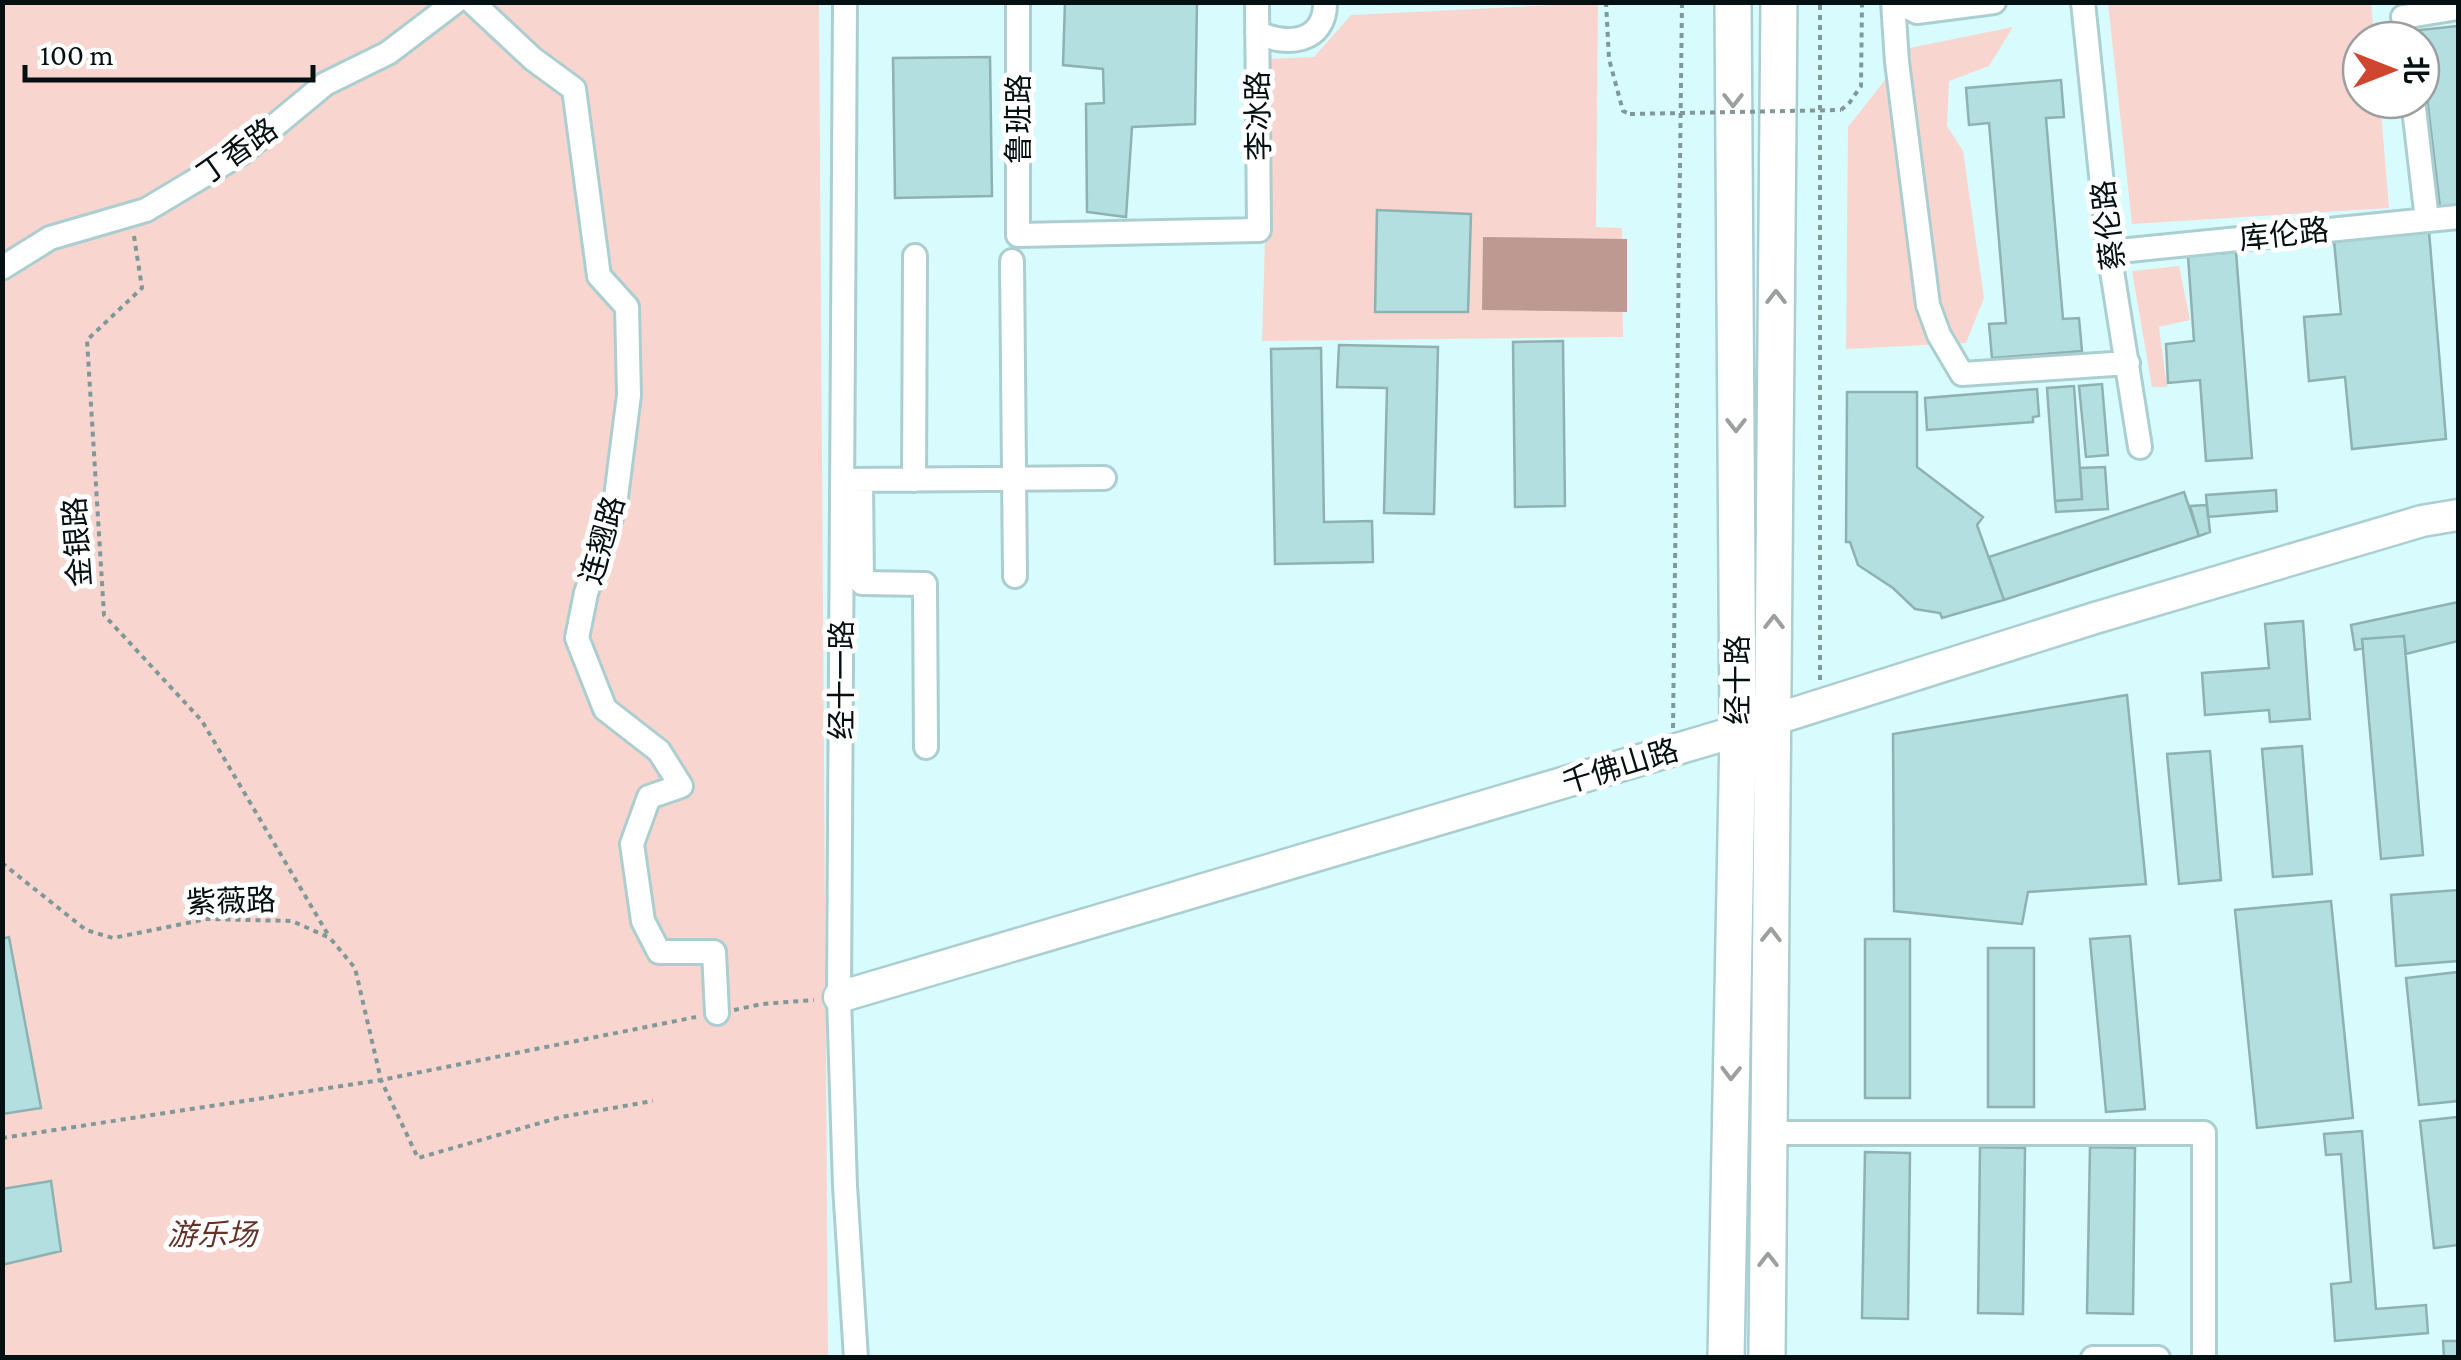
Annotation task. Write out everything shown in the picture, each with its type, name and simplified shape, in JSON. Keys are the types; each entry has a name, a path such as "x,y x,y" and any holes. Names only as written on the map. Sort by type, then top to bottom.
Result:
{"highway":[{"name":"经十路","path":"1726,1358 1738,731 1732,2"},
{"name":"经十路","path":"1766,1358 1779,2"}],"main road":[{"name":"千佛山路","path":"839,998 1738,731 2167,596 2422,521 2458,514"}],"street":[{"name":"丁香路","path":"2,268 50,238 146,210 242,152 325,84 388,53 455,2"},
{"name":"连翘路","path":"472,2 533,59 574,89 599,276 626,307 629,395 616,505 586,593 577,638 604,709 660,750 682,786 648,797 632,844 643,922 660,952 714,952 717,1013"},
{"name":"经十一路","path":"844,2 852,480 839,998 856,1358"},
{"name":"鲁班路","path":"1018,2 1018,234 1259,230"},
{"name":"李冰路","path":"1257,2 1259,230"},
{"path":"1258,32 1286,42 1302,38 1324,21 1326,2"},
{"path":"1994,2 1917,12 1896,2 1896,62 1928,305 1938,335 1962,374 2128,362"},
{"name":"蔡伦路","path":"2083,2 2110,252 2140,447"},
{"path":"2403,20 2458,8"},
{"path":"2414,120 2427,220"},
{"name":"库伦路","path":"2110,252 2458,217"},
{"path":"914,480 915,256"},
{"path":"1012,261 1016,576"},
{"path":"926,747 925,584 862,584 852,480 1104,478"},
{"path":"1769,1133 2204,1133 2204,1358"},
{"path":"2093,1358 2158,1358"}],"path":[{"path":"1606,2 1612,74 1623,111 1630,114 1841,110 1861,86 1862,2"},
{"path":"1673,750 1682,2"},
{"path":"1820,2 1820,704"},
{"name":"金银路","path":"131,215 142,288 87,340 104,615 202,721 330,938"},
{"name":"紫薇路","path":"2,863 86,930 114,938 207,918 292,922 330,938"},
{"path":"330,938 355,968 380,1080 418,1158 561,1117 653,1101"},
{"path":"2,1138 380,1080 762,1004 839,998"}],"green space":[{"name":"游乐场","path":"2,3 819,3 828,1357 3,1357"},
{"path":"1598,3 1596,227 1622,228 1623,337 1262,341 1266,205 1263,59 1314,57 1351,15"},
{"path":"2108,3 2371,3 2372,20 2341,20 2341,120 2382,120 2389,208 2132,224"},
{"path":"1883,17 1909,48 2013,27 1989,66 1949,81 1947,126 1963,151 1984,298 1966,343 1846,349 1848,127 1888,76"},
{"path":"2179,266 2190,320 2159,327 2167,387 2152,387 2132,271"}],"shaded area":[{"path":"1483,237 1627,239 1627,312 1482,310"}],"building":[{"path":"1065,2 1197,2 1195,124 1132,127 1126,217 1087,212 1086,104 1104,103 1103,69 1063,65"},
{"path":"2458,26 2458,205 2440,207 2430,120 2441,120 2441,28"},
{"path":"990,57 992,196 895,198 893,58"},
{"path":"2061,80 2064,117 2046,118 2063,319 2079,318 2082,351 1992,358 1989,324 2006,323 1989,123 1969,125 1966,88"},
{"path":"1377,210 1471,214 1468,312 1375,312"},
{"path":"2429,231 2446,439 2352,449 2345,377 2309,381 2304,317 2341,314 2334,241"},
{"path":"2236,252 2252,458 2206,461 2200,380 2168,383 2166,344 2194,341 2188,256"},
{"path":"1563,341 1565,506 1515,507 1513,342"},
{"path":"1339,345 1438,347 1434,514 1384,513 1387,388 1337,387"},
{"path":"1321,348 1324,522 1372,521 1373,562 1275,564 1271,349"},
{"path":"2102,384 2108,455 2086,457 2079,386"},
{"path":"2074,386 2082,499 2055,501 2047,388"},
{"path":"2037,389 2039,416 2033,417 2033,422 1927,430 1925,398"},
{"path":"1847,392 1917,392 1917,467 1983,517 1977,525 2004,600 1942,618 1940,613 1915,609 1893,588 1858,565 1850,542 1846,542"},
{"path":"2105,467 2108,509 2056,512 2055,501 2082,499 2080,468"},
{"path":"2276,490 2277,511 2208,517 2206,495"},
{"path":"2184,492 2199,536 2004,600 1989,557"},
{"path":"2207,505 2210,532 2199,536 2190,506"},
{"path":"2458,602 2458,641 2406,654 2404,636 2362,639 2363,648 2355,650 2351,625"},
{"path":"2303,621 2310,719 2270,722 2269,710 2205,715 2202,673 2269,668 2265,624"},
{"path":"2404,636 2423,855 2381,859 2362,639"},
{"path":"2127,695 2146,884 2028,892 2022,924 1894,911 1893,734"},
{"path":"2302,746 2312,874 2273,877 2262,749"},
{"path":"2210,751 2221,880 2179,884 2167,754"},
{"path":"2458,890 2458,961 2396,966 2391,895"},
{"path":"2331,901 2353,1118 2257,1128 2235,910"},
{"path":"2130,936 2145,1109 2106,1112 2090,939"},
{"path":"9,937 41,1108 2,1114 2,939"},
{"path":"1865,939 1910,939 1910,1098 1865,1098"},
{"path":"1988,948 2034,948 2034,1107 1988,1107"},
{"path":"2458,972 2458,1101 2419,1105 2406,978"},
{"path":"2458,1117 2458,1245 2434,1248 2420,1121"},
{"path":"2362,1131 2376,1309 2426,1305 2428,1333 2335,1341 2331,1284 2351,1282 2341,1154 2326,1155 2324,1134"},
{"path":"1980,1147 2025,1148 2023,1314 1978,1313"},
{"path":"2090,1147 2135,1148 2133,1314 2087,1313"},
{"path":"1865,1152 1910,1153 1908,1319 1862,1318"},
{"path":"51,1181 61,1251 2,1265 2,1189"},
{"path":"2443,1341 2458,1341 2458,1358 2444,1358"}]}
